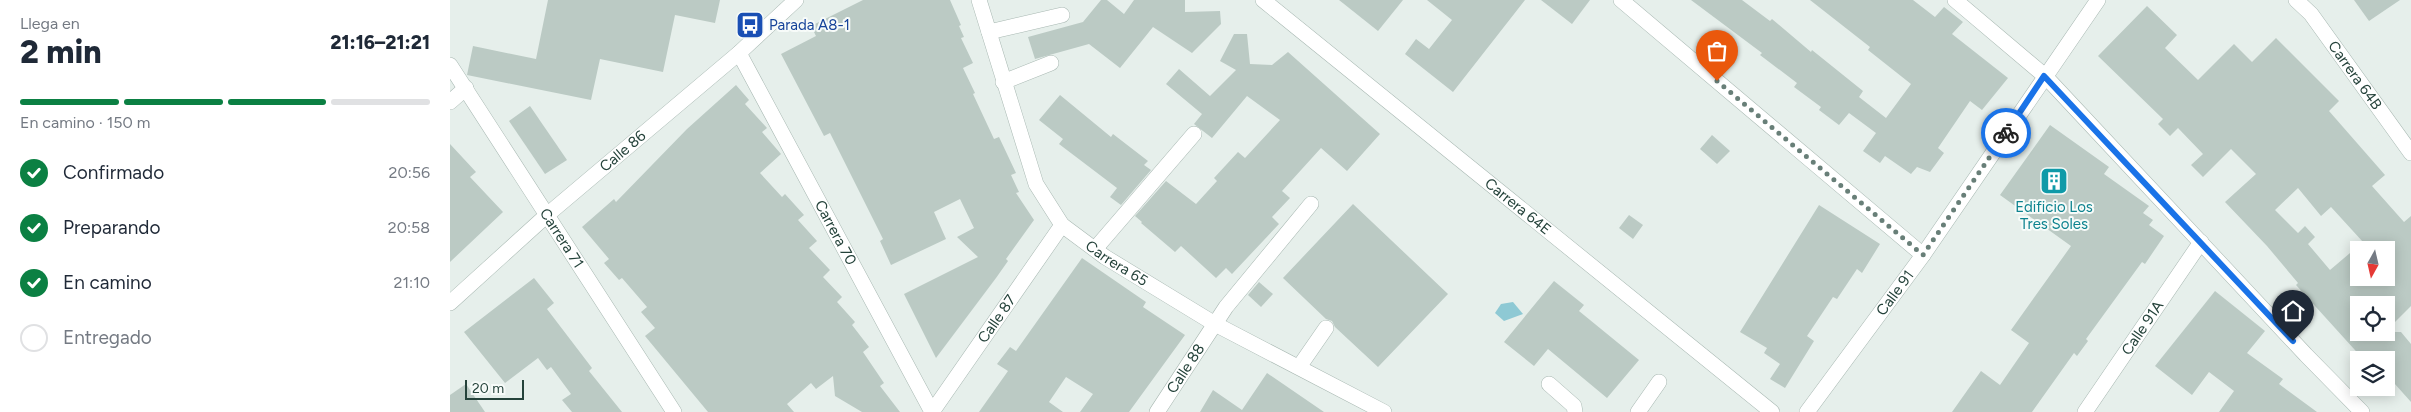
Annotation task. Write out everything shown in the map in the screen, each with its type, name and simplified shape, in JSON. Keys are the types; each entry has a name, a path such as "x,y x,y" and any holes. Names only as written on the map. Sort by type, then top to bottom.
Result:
{"street":[{"name":"Calle 86","path":"450,303 548,215 738,53 796,0"},
{"name":"Carrera 65","path":"979,0 1036,184 1062,224 1095,250 1215,324 1384,412"},
{"name":"Carrera 64E","path":"1263,0 1772,412"},
{"path":"1621,0 1923,255"},
{"path":"1955,0 2044,76 2202,242 2357,410"},
{"name":"Calle 91","path":"1806,412 1923,255 2044,76 2098,0"},
{"name":"Carrera 64B","path":"2296,0 2311,14 2411,153"},
{"path":"989,32 1062,15"},
{"name":"Carrera 70","path":"738,53 932,412"},
{"path":"1003,82 1051,63"},
{"name":"Carrera 71","path":"450,65 674,412"},
{"path":"450,102 466,88"},
{"path":"1095,250 1194,134"},
{"name":"Calle 88","path":"1157,412 1226,307 1311,204"},
{"name":"Calle 87","path":"932,412 1062,224"},
{"name":"Calle 91A","path":"2085,412 2202,242"},
{"path":"1298,367 1326,328"},
{"path":"1638,412 1659,382"},
{"path":"1549,384 1574,406 1575,412"}],"water":[{"path":"1513,302 1523,314 1504,321 1495,313 1501,304"}],"building":[{"path":"548,0 720,0 715,23 675,15 663,72 600,59 591,100 467,75 473,46 536,59"},
{"path":"863,0 950,0 961,25 959,26 964,37 961,38 973,63 963,68 994,139 999,137 1016,173 1011,175 1019,192 1016,193 1034,220 1006,259 1008,261 996,278 936,358 904,294 978,257 957,237 974,228 960,199 934,212 946,239 891,265 880,241 883,239 830,133 824,136 781,54 816,36 811,26"},
{"path":"1101,0 1107,0 1124,14 1134,0 1185,0 1185,12 1220,11 1221,24 1192,53 1153,27 1120,68 1089,44 1035,59 1028,37 1083,22"},
{"path":"1339,0 1403,0 1378,31"},
{"path":"1427,0 1525,0 1453,92 1405,54 1416,39 1429,49 1452,20"},
{"path":"1541,0 1590,0 1572,24"},
{"path":"1691,0 1742,0 1770,21 1772,19 1811,52 1812,50 1863,91 1859,97 1886,118 1911,84 1868,50 1870,47 1810,0 1913,0 1935,17 1944,7 1963,22 1952,34 2008,78 1982,110 1970,101 1938,148 1944,153 1930,172 1917,167 1911,174 1885,156 1880,163 1863,151 1876,133 1849,113 1839,125 1819,110 1821,107 1794,87 1797,83 1760,55 1762,53"},
{"path":"2354,0 2400,0 2369,21"},
{"path":"2147,6 2177,35 2165,48 2198,80 2234,44 2252,62 2276,38 2339,101 2329,111 2385,175 2372,186 2404,222 2411,216 2411,306 2395,322 2395,296 2350,296 2350,341 2395,341 2395,332 2401,332 2411,344 2411,402 2395,384 2395,351 2356,351 2296,285 2298,283 2267,246 2225,202 2256,174 2231,149 2203,177 2191,165 2203,154 2178,128 2170,136 2158,124 2163,119 2098,56","holes":["2298,188 2321,216 2331,207 2362,241 2395,241 2395,286 2350,286 2350,253 2330,270 2308,244 2315,237 2305,226 2298,233 2275,210"]},
{"path":"1234,34 1247,34 1250,64 1272,65 1288,52 1380,134 1347,171 1321,148 1282,191 1290,198 1272,217 1279,224 1232,274 1226,268 1216,278 1181,246 1175,252 1135,216 1166,181 1196,204 1217,181 1214,178 1238,152 1245,158 1280,120 1247,96 1212,138 1194,124 1202,114 1166,84 1179,69 1210,96 1236,70 1220,61"},
{"path":"736,85 749,100 745,104 767,128 762,132 781,154 760,173 782,197 785,194 804,215 798,220 817,241 809,248 830,270 823,277 842,297 837,302 855,322 852,325 869,347 863,352 884,383 880,386 900,412 862,412 835,396 833,376 816,389 811,383 787,404 794,412 708,412 645,336 655,328 641,312 647,307 622,278 619,280 604,263 609,259 582,227 614,199 616,202 687,129"},
{"path":"1060,95 1111,137 1113,134 1148,161 1144,165 1151,170 1121,205 1110,197 1117,188 1059,144 1063,139 1039,120"},
{"path":"530,106 567,160 545,174 509,121"},
{"path":"2050,125 2109,167 2104,174 2149,206 2143,213 2153,220 2149,225 2164,236 2145,264 2142,262 2086,339 2088,341 2077,356 2074,353 2032,412 1952,412 1981,371 2000,385 2029,343 2011,330 2071,246 2000,195"},
{"path":"1712,135 1730,151 1717,164 1700,149"},
{"path":"450,144 476,172 470,177 503,212 450,262"},
{"path":"1353,204 1448,294 1378,367 1335,327 1332,321 1326,319 1283,278"},
{"path":"1819,205 1880,244 1862,273 1857,269 1837,299 1833,297 1807,336 1814,341 1785,388 1770,379 1780,364 1764,353 1767,348 1740,332"},
{"path":"1629,215 1643,225 1633,239 1619,228"},
{"path":"1082,258 1146,302 1143,307 1185,335 1129,412 1080,412 1093,394 1066,377 1049,402 1063,412 979,412 1008,371 997,364 1010,347 1016,351"},
{"path":"534,278 554,303 547,309 592,368 589,371 622,412 572,412 562,400 571,394 551,367 547,370 538,358 505,383 464,332"},
{"path":"1554,281 1584,305 1579,311 1639,360 1607,398 1548,349 1534,366 1504,342"},
{"path":"1259,282 1273,294 1261,307 1248,295"},
{"path":"2215,291 2265,331 2247,353 2283,379 2279,384 2317,412 2219,412 2234,391 2209,372 2192,395 2155,366"},
{"path":"1267,373 1324,412 1200,412 1213,390 1242,410"},
{"path":"466,384 485,412 450,412 450,395"}],"way so far":[{"path":"1717,81 1923,255 2006,133"}],"place":[{"name":"Parada A8-1","path":"750,25"},
{"name":"Edificio Los Tres Soles","path":"2054,181"}],"route":[{"path":"2006,133 2044,76 2293,341"}]}
